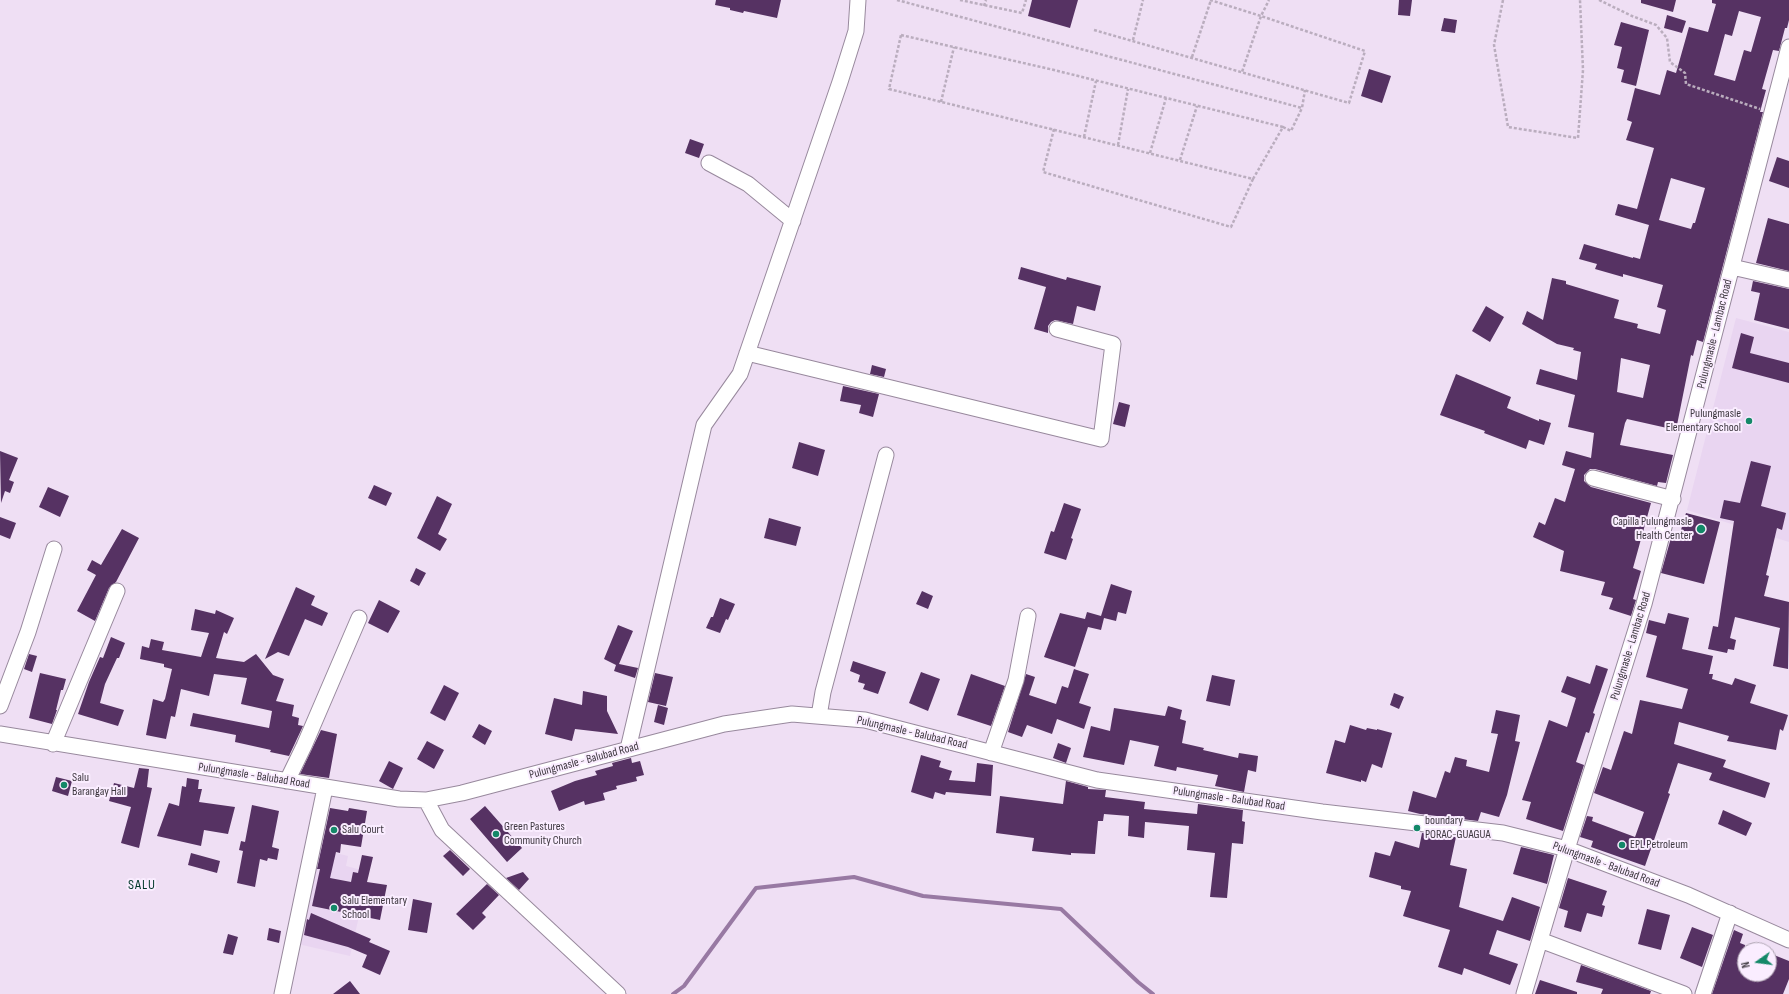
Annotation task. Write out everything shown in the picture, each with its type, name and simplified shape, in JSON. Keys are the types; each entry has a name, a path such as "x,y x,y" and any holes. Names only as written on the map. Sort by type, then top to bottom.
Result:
{"street":[{"path":"628,749 704,425 740,374 856,31 858,0"},
{"name":"Pulungmasle - Lambac Road","path":"1524,994 1566,849 1642,611 1673,499 1789,46"},
{"path":"709,163 748,184 793,221"},
{"path":"1732,267 1789,280"},
{"path":"747,353 1101,438 1113,344 1057,329"},
{"path":"820,716 823,692 886,455"},
{"path":"1593,478 1673,499"},
{"path":"0,706 28,632 54,549"},
{"path":"53,744 117,591"},
{"path":"991,753 1016,680 1028,616"},
{"path":"287,781 304,746 359,618"},
{"name":"Pulungmasle - Balubad Road","path":"0,734 325,788 399,799 426,800 462,793 724,724 792,714 865,720 1097,780 1322,812 1503,833 1566,849 1688,895 1789,940"},
{"path":"282,994 325,788"},
{"path":"426,800 442,830 618,994"},
{"path":"1703,994 1730,913"},
{"path":"1540,940 1684,994"}],"path":[{"path":"897,0 1302,108"},
{"path":"960,0 1022,13 1026,0"},
{"path":"984,6 986,0"},
{"path":"1133,40 1143,0"},
{"path":"1094,30 1349,103 1365,51 1211,0 1192,57"},
{"path":"1242,72 1262,16 1270,0"},
{"path":"1503,0 1494,45 1508,127 1578,138 1583,70 1580,0"},
{"path":"1599,0 1632,16 1656,25 1667,38 1670,62 1685,73 1686,84 1722,98 1772,113"},
{"path":"1253,178 889,89 901,35 1166,98 1283,127 1291,131 1302,108 1305,90"},
{"path":"941,102 954,47"},
{"path":"1084,137 1096,81"},
{"path":"1118,145 1128,89"},
{"path":"1150,153 1166,98"},
{"path":"1180,160 1197,106"},
{"path":"1054,129 1043,172 1231,227 1253,178 1283,127"}],"shaded area":[{"name":"Pulungmasle Elementary School","path":"1736,318 1789,332 1789,542 1687,510"},
{"name":"Salu Elementary School","path":"320,849 348,856 346,866 369,872 350,956 298,944"}],"building":[{"path":"716,0 781,0 777,18 744,11 743,13 730,10 730,8 715,5"},
{"path":"1032,0 1078,0 1070,28 1028,16"},
{"path":"1399,0 1412,0 1410,16 1398,15"},
{"path":"1641,0 1676,0 1673,12 1641,3"},
{"path":"1712,0 1789,0 1789,20 1787,28 1785,28 1779,51 1773,50 1762,89 1766,90 1760,112 1763,112 1703,342 1697,340 1693,356 1691,355 1676,430 1627,419 1625,423 1620,445 1673,455 1666,483 1658,482 1657,486 1595,469 1590,469 1584,475 1584,481 1591,487 1651,503 1633,568 1641,571 1633,599 1636,600 1631,616 1609,609 1613,598 1601,595 1605,582 1560,571 1564,551 1533,537 1539,522 1545,525 1555,498 1565,502 1575,469 1562,465 1566,451 1591,458 1594,433 1568,427 1575,395 1536,384 1540,369 1577,380 1581,352 1573,350 1574,348 1557,344 1522,324 1527,311 1543,320 1552,278 1566,281 1566,284 1619,300 1614,318 1638,324 1637,328 1660,334 1666,310 1657,307 1663,285 1623,274 1623,277 1595,269 1597,264 1579,259 1584,244 1640,259 1649,225 1615,215 1618,204 1637,209 1654,148 1626,140 1632,122 1627,120 1635,88 1660,95 1667,70 1676,73 1689,27 1708,32 1716,4 1712,3","holes":["1739,11 1761,17 1751,52 1744,50 1735,81 1714,75 1725,34 1732,36","1671,178 1705,188 1695,223 1693,223 1691,229 1659,220","1621,358 1650,365 1643,398 1617,392"]},
{"path":"1667,15 1686,21 1682,33 1664,28"},
{"path":"1444,18 1457,20 1455,33 1441,31"},
{"path":"1621,22 1649,30 1636,86 1621,82 1624,70 1617,68 1622,47 1614,45"},
{"path":"1369,69 1391,76 1382,103 1361,96"},
{"path":"690,139 704,144 699,158 685,153"},
{"path":"1777,157 1789,161 1789,188 1769,181"},
{"path":"1768,218 1789,224 1789,271 1756,263"},
{"path":"1021,267 1066,280 1067,277 1101,286 1095,311 1077,306 1073,324 1055,320 1048,326 1048,333 1034,329 1046,287 1018,279"},
{"path":"1753,281 1789,289 1789,329 1754,320 1760,293 1751,291"},
{"path":"1486,306 1504,317 1490,342 1472,331"},
{"path":"1741,333 1754,337 1750,353 1789,363 1789,383 1732,368"},
{"path":"872,365 886,369 884,377 870,374"},
{"path":"1456,374 1511,397 1507,408 1539,421 1539,419 1551,423 1544,445 1529,440 1526,449 1484,433 1485,431 1440,415"},
{"path":"843,386 879,394 873,417 859,413 861,405 840,401"},
{"path":"1119,402 1130,405 1125,427 1113,424"},
{"path":"799,442 825,450 818,476 792,468"},
{"path":"0,451 18,458 9,480 14,482 10,493 5,491 1,503"},
{"path":"1751,461 1771,466 1761,506 1786,513 1782,530 1777,528 1766,575 1769,576 1764,596 1789,602 1788,669 1773,666 1780,628 1735,617 1730,638 1736,640 1734,650 1728,649 1727,653 1708,649 1713,626 1718,627 1734,521 1720,518 1724,500 1740,503"},
{"path":"374,485 392,493 386,506 368,498"},
{"path":"48,487 69,496 60,517 39,507"},
{"path":"437,496 452,504 438,534 447,539 440,551 417,538"},
{"path":"1064,503 1081,509 1071,538 1073,539 1066,560 1044,553 1051,531 1054,532"},
{"path":"1686,513 1720,522 1704,584 1661,573 1671,538 1678,540"},
{"path":"0,517 16,523 10,539 0,535"},
{"path":"769,518 801,527 796,546 764,538"},
{"path":"122,529 139,538 116,582 109,588 95,621 77,611 96,575 87,570 92,560 101,565"},
{"path":"416,568 426,573 419,586 410,581"},
{"path":"1111,584 1132,591 1126,614 1118,612 1116,621 1104,618 1101,630 1088,627 1075,667 1044,657 1060,613 1085,619 1087,612 1101,616"},
{"path":"296,587 315,596 311,605 328,613 322,626 305,619 289,656 278,652 265,659"},
{"path":"922,591 933,596 928,609 916,604"},
{"path":"720,598 735,604 720,633 706,628 711,617 713,617"},
{"path":"379,600 400,611 388,633 368,623"},
{"path":"195,609 215,614 216,610 234,618 227,634 224,632 216,658 244,662 256,654 273,675 284,679 276,701 294,705 292,716 299,718 298,725 303,726 289,756 270,752 271,750 235,742 236,735 190,726 193,713 269,728 272,711 241,704 247,678 214,674 209,696 181,689 175,717 171,716 166,739 146,735 153,699 163,702 165,699 172,669 164,667 164,664 140,659 142,646 149,648 151,639 164,642 162,650 201,657 209,633 191,630"},
{"path":"1668,613 1689,618 1682,649 1713,656 1709,674 1713,674 1712,679 1732,685 1735,678 1756,685 1750,703 1788,715 1783,731 1780,729 1776,750 1727,741 1729,736 1679,722 1674,744 1726,760 1723,767 1770,783 1765,798 1709,780 1712,773 1678,763 1668,793 1670,794 1645,866 1591,847 1593,841 1580,837 1587,816 1593,817 1592,821 1635,837 1644,812 1594,793 1603,767 1611,770 1624,731 1632,734 1640,700 1682,709 1688,689 1646,677 1657,636 1646,633 1649,620 1665,624"},
{"path":"618,625 633,631 619,664 638,668 635,678 614,671 616,665 604,659"},
{"path":"111,637 125,643 105,684 100,703 124,710 118,726 78,714 89,682 100,657 103,658"},
{"path":"29,654 37,656 32,672 24,669"},
{"path":"853,661 886,672 878,694 863,689 865,684 858,682 860,675 850,671"},
{"path":"1596,665 1608,669 1593,713 1595,714 1589,733 1586,732 1576,762 1584,765 1563,831 1526,819 1531,802 1522,800 1549,720 1567,727 1576,698 1561,692 1567,676 1590,684"},
{"path":"1074,669 1089,674 1079,703 1091,707 1084,729 1057,719 1052,734 1027,725 1022,737 1008,732 1026,674 1035,677 1029,695 1056,704 1062,686 1068,688"},
{"path":"921,672 940,679 928,711 909,703"},
{"path":"40,673 66,679 63,690 61,690 57,710 52,724 29,718"},
{"path":"655,673 673,677 666,706 648,702"},
{"path":"971,674 1005,686 991,726 957,715"},
{"path":"1212,675 1235,680 1230,706 1206,701"},
{"path":"444,685 459,693 445,721 430,713"},
{"path":"583,691 607,696 607,711 618,734 575,729 572,741 545,734 554,698 582,705"},
{"path":"1394,693 1404,697 1399,709 1390,705"},
{"path":"658,705 668,708 664,725 654,722"},
{"path":"1168,706 1182,710 1180,719 1186,721 1182,743 1204,748 1203,750 1238,758 1239,753 1258,756 1256,772 1248,770 1244,792 1215,786 1218,775 1177,767 1176,771 1154,766 1159,746 1130,740 1124,765 1083,757 1091,726 1110,731 1114,708 1165,716"},
{"path":"1496,710 1520,715 1515,741 1520,742 1507,795 1499,817 1481,812 1478,821 1420,814 1408,811 1413,791 1436,798 1445,771 1450,773 1455,757 1467,760 1466,766 1489,772 1498,734 1491,733"},
{"path":"479,724 492,731 485,745 472,737"},
{"path":"1350,725 1366,730 1367,728 1377,729 1392,733 1382,768 1372,764 1366,782 1326,773 1335,740 1345,743"},
{"path":"321,730 337,734 329,778 300,774"},
{"path":"427,741 444,750 434,769 417,759"},
{"path":"1058,743 1071,748 1066,763 1053,758"},
{"path":"921,755 941,761 939,767 952,771 949,780 975,782 977,763 993,765 991,796 946,792 945,795 935,792 933,799 911,792"},
{"path":"631,758 632,763 640,761 644,775 636,777 637,781 616,786 617,789 603,793 605,800 585,805 584,801 559,811 551,791 575,781 597,775 595,771 613,766 612,763"},
{"path":"389,761 403,768 393,789 379,781"},
{"path":"139,768 149,769 147,787 152,788 139,848 121,843 131,807 109,801 114,783 134,788"},
{"path":"56,777 72,781 68,796 52,791"},
{"path":"187,778 199,780 198,789 202,789 199,802 235,807 228,834 204,830 201,846 157,836 169,803 179,806 182,786 186,787"},
{"path":"1066,781 1088,787 1088,789 1106,790 1105,797 1145,802 1144,809 1197,814 1198,804 1243,810 1242,821 1245,822 1243,844 1232,843 1227,898 1210,897 1215,853 1187,850 1189,826 1145,822 1144,838 1128,836 1129,816 1104,814 1103,821 1098,821 1095,854 1071,853 1071,855 1032,851 1034,838 996,833 1000,796 1063,804"},
{"path":"252,805 279,811 272,847 279,849 277,860 268,858 267,861 260,859 255,887 237,883 243,851 239,850 241,841 245,842"},
{"name":"Green Pastures Community Church","path":"485,806 522,848 507,862 470,819"},
{"path":"330,808 348,811 349,808 367,811 361,847 341,844 340,853 336,852 330,878 351,882 353,872 358,873 362,855 373,857 367,882 387,885 380,920 312,906 320,869 317,869"},
{"path":"1723,810 1752,823 1746,836 1718,824"},
{"path":"1422,833 1456,837 1450,865 1467,869 1459,907 1503,921 1512,897 1540,907 1530,941 1497,930 1489,954 1518,964 1510,985 1464,968 1462,975 1438,967 1450,930 1403,916 1411,891 1401,889 1401,886 1369,877 1375,852 1390,856 1395,841 1419,848"},
{"path":"1521,847 1554,855 1547,884 1513,874"},
{"path":"450,850 470,869 463,876 443,856"},
{"path":"191,853 220,861 217,873 188,865"},
{"path":"523,872 529,879 519,890 506,878"},
{"path":"1568,878 1607,891 1602,905 1605,906 1602,917 1587,913 1581,932 1564,927 1568,911 1559,908"},
{"path":"487,884 499,895 482,913 486,917 473,930 456,914"},
{"path":"413,899 432,903 427,933 408,930"},
{"path":"1647,909 1670,915 1661,950 1638,944"},
{"path":"311,913 371,939 369,942 390,951 380,975 362,967 367,955 348,947 304,935 307,919 309,920"},
{"path":"1692,927 1713,935 1702,967 1680,958"},
{"path":"269,928 281,931 279,943 267,940"},
{"path":"1734,930 1743,934 1740,942 1737,942 1737,982 1777,982 1777,956 1789,961 1789,979 1783,994 1712,994"},
{"path":"228,934 238,937 233,955 223,953"},
{"path":"1581,965 1651,991 1650,994 1601,994 1603,989 1576,982"},
{"path":"1540,980 1577,992 1577,994 1535,994"},
{"path":"350,981 360,994 333,994"}],"waterway":[{"path":"673,994 684,986 756,888 854,877 923,896 1061,909 1138,982 1153,994"}],"place":[{"name":"Pulungmasle Elementary School","path":"1749,421"},
{"name":"Capilla Pulungmasle Health Center","path":"1701,529"},
{"name":"Salu Barangay Hall","path":"64,785"},
{"name":"boundary PORAC-GUAGUA","path":"1417,828"},
{"name":"Salu Court","path":"334,830"},
{"name":"Green Pastures Community Church","path":"496,834"},
{"name":"EPL Petroleum","path":"1622,845"},
{"name":"Salu Elementary School","path":"334,908"}],"district":[{"name":"SALU","path":"142,885"}]}
